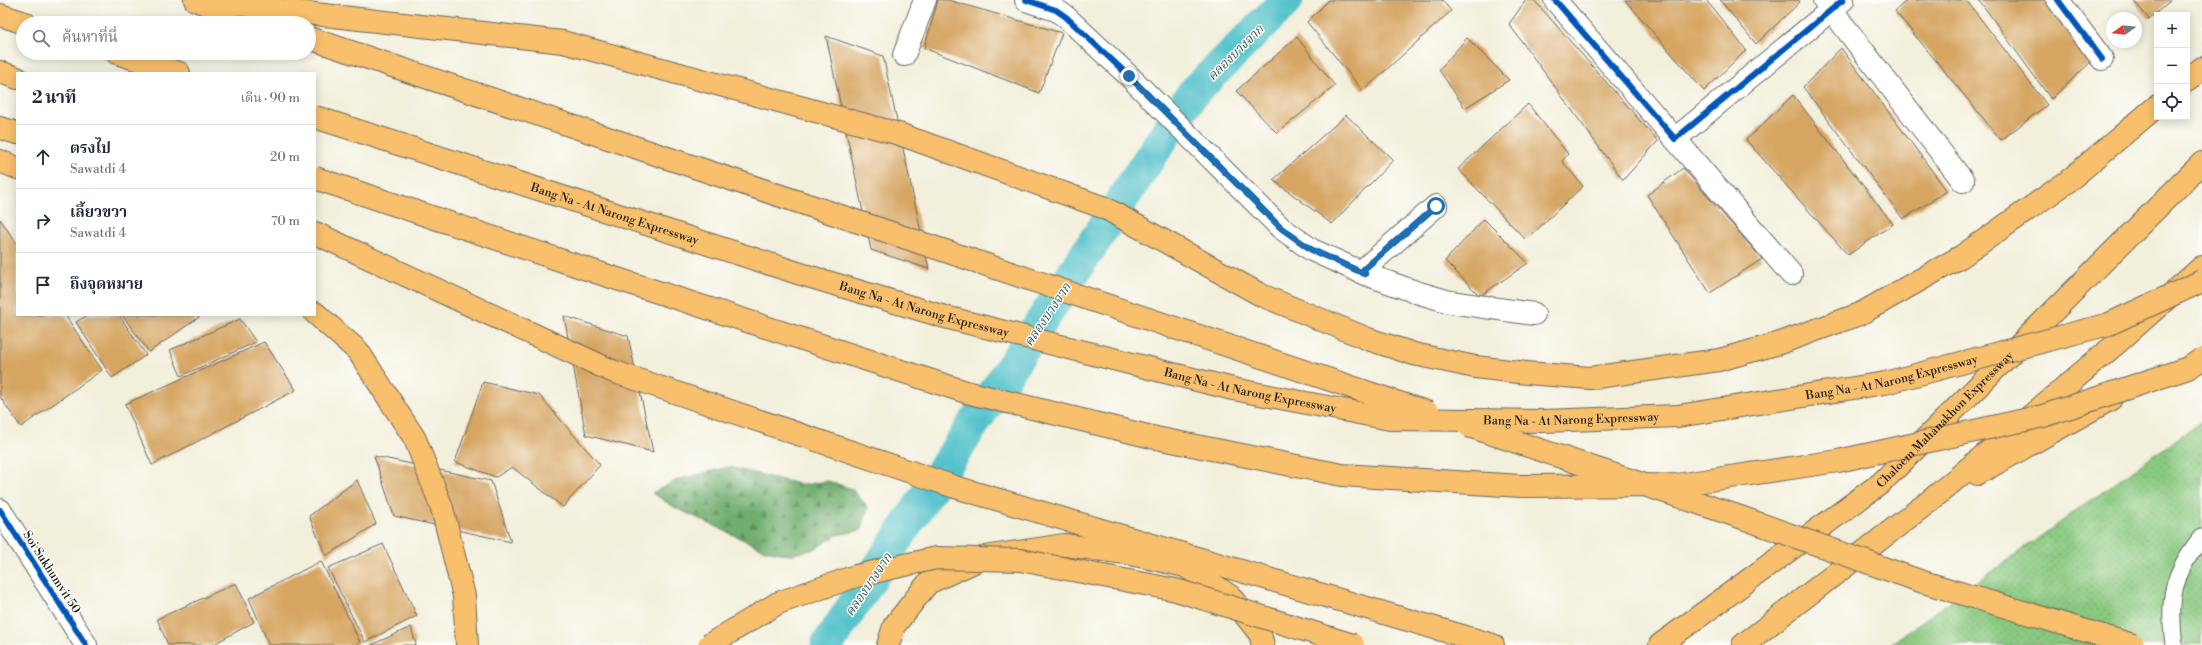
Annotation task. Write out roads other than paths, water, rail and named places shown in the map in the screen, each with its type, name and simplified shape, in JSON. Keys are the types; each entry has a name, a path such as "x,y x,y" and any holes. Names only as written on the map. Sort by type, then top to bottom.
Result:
{"highway":[{"path":"195,0 243,16"},
{"path":"215,0 262,8 563,42 899,134 1105,208 1261,295 1368,339 1414,354 1476,366 1527,373 1590,378 1720,360 1780,343 1860,314 1962,256 2067,182 2154,109"},
{"path":"2,16 16,20"},
{"path":"316,40 1740,517 1920,581 2133,645"},
{"path":"139,60 176,72"},
{"path":"2190,78 2202,68"},
{"path":"0,72 16,78"},
{"name":"Bang Na - At Narong Expressway","path":"316,117 779,267 945,317 1233,389 1390,419 1543,421 1678,416 1885,383 2109,324 2202,281"},
{"path":"0,128 16,133"},
{"path":"0,161 16,168"},
{"name":"Chaloem Mahanakhon Expressway","path":"1660,645 1881,483 2202,163"},
{"path":"316,178 602,274 966,392 1156,438 1342,475 1521,486 1676,485 1838,461 2043,416 2188,368 2202,359"},
{"path":"316,233 612,371 955,487 1493,645"},
{"path":"1743,645 1931,500 2117,343 2202,267"},
{"path":"316,314 358,351 415,439 442,508 464,596 467,645"},
{"path":"1931,500 2202,347"},
{"path":"888,645 894,626 928,583 985,557 1064,545 1126,553 1185,566 1230,596 1260,634 1263,645"},
{"path":"709,645 778,603 856,576 936,558 1020,560 1176,590 1353,645"}],"street":[{"path":"904,55 925,0"},
{"path":"1026,0 1056,10 1066,17 1129,76 1281,228 1306,246 1365,274 1416,292 1450,302 1534,314"},
{"path":"1555,0 1791,274"},
{"path":"2058,0 2102,59"},
{"path":"1674,139 1833,3 1963,181"},
{"path":"1365,274 1364,269 1436,206"},
{"name":"Soi Sukhumvit 50","path":"0,510 86,645"}],"lane":[{"path":"2174,645 2170,615 2175,580 2193,549 2202,538"}],"waterway":[{"name":"คลองบางจาก","path":"827,645 1192,94 1287,0"}]}
